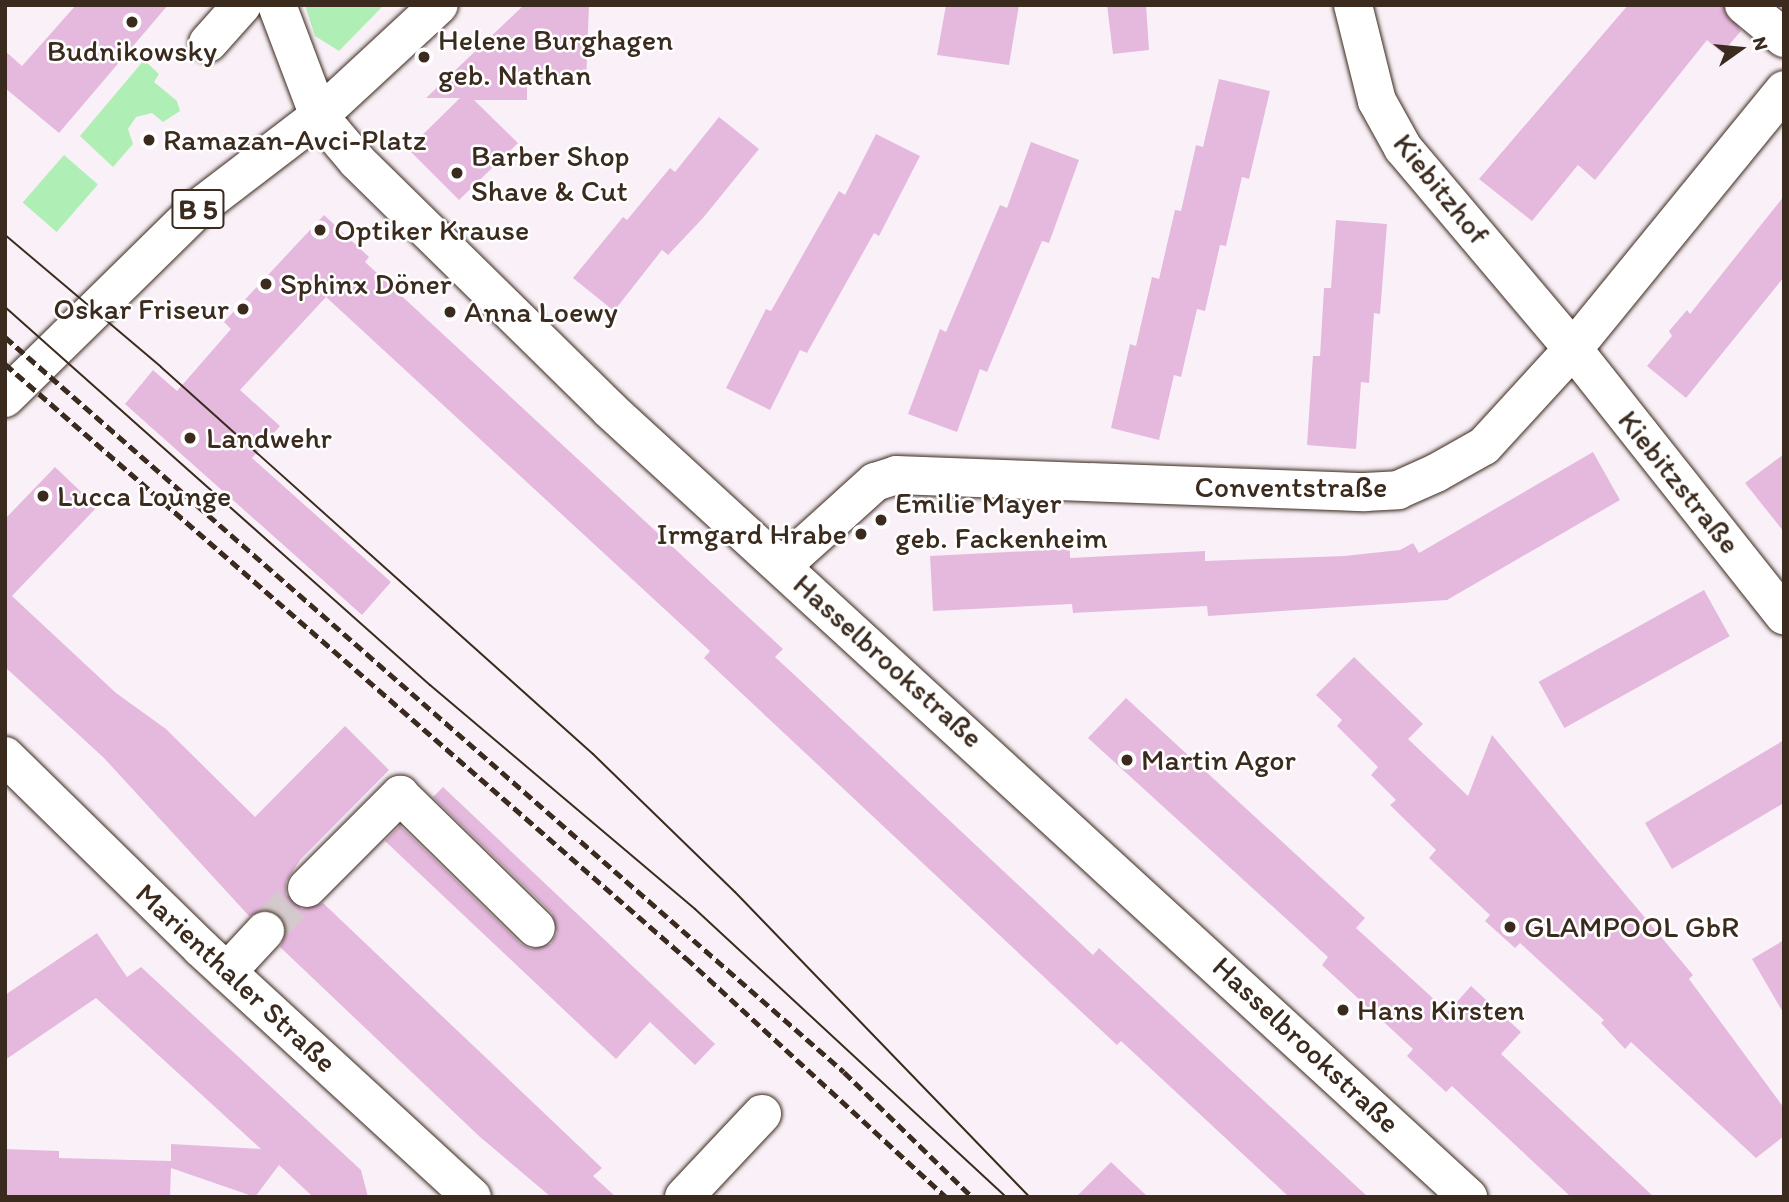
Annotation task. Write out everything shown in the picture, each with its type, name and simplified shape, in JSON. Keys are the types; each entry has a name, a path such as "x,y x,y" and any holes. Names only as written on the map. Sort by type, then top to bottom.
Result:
{"street":[{"path":"208,43 243,5"},
{"name":"Hasselbrookstraße","path":"277,5 319,116 357,161 569,371 1468,1197"},
{"name":"B 5","path":"5,398 196,210 319,116 439,5"},
{"name":"Kiebitzhof","path":"1353,5 1377,101 1403,148 1573,349"},
{"path":"1744,5 1784,38"},
{"name":"Conventstraße","path":"783,565 875,482 896,475 1398,490 1484,446 1573,349 1784,90"},
{"name":"Kiebitzstraße","path":"1573,349 1784,615"},
{"name":"Marienthaler Straße","path":"5,755 227,972 472,1197"},
{"path":"307,888 400,795 536,928"},
{"path":"227,972 265,931"},
{"path":"684,1197 762,1114"}],"green space":[{"path":"305,5 384,5 339,51 315,36"},
{"path":"144,60 159,74 154,82 177,101 180,111 163,122 152,113 136,117 128,129 133,144 113,167 80,136"},
{"path":"64,155 98,185 57,232 23,203"}],"building":[{"path":"76,5 168,5 59,133 5,88 5,51 22,66"},
{"path":"524,5 589,5 586,83 527,81 527,100 474,100 518,143 459,200 408,149 460,98 426,98"},
{"path":"946,5 1019,5 1009,65 937,55"},
{"path":"1107,5 1146,5 1149,50 1113,54"},
{"path":"1628,5 1723,5 1741,31 1722,53 1707,40 1595,180 1578,165 1532,221 1479,179"},
{"path":"1219,79 1270,91 1249,179 1242,177 1226,246 1220,245 1205,311 1197,309 1181,377 1174,375 1159,440 1111,428 1130,344 1136,346 1152,277 1159,279 1175,210 1181,211 1196,145 1203,147"},
{"path":"719,117 759,149 703,218 668,255 662,250 614,311 573,278 623,217 627,220 670,168 675,172"},
{"path":"876,134 920,156 879,236 874,233 807,353 800,350 770,410 726,388 766,309 771,311 839,191 845,195"},
{"path":"1031,142 1079,160 1049,243 1042,241 987,372 980,369 957,432 908,414 940,329 946,332 1000,205 1007,208"},
{"path":"1784,196 1784,277 1686,398 1647,366 1672,336 1669,331 1687,310 1690,314"},
{"path":"324,215 369,257 365,262 783,649 775,657 1093,955 1099,948 1368,1197 1289,1197 1121,1041 1117,1045 1059,991 704,658 710,651 326,297 240,390 280,426 252,458 391,582 362,615 125,404 153,370 177,391 231,329 224,322"},
{"path":"1336,220 1387,224 1380,314 1374,313 1369,383 1361,382 1356,449 1307,445 1313,356 1320,356 1324,288 1331,288"},
{"path":"1593,452 1620,500 1447,600 1208,616 1207,606 1073,613 1072,604 933,611 930,556 1070,549 1070,558 1205,551 1205,561 1344,556 1400,550 1413,543 1419,553"},
{"path":"1784,454 1784,532 1745,483"},
{"path":"55,467 97,507 12,596 116,693 166,729 255,817 345,726 389,770 300,860 286,882 286,894 302,909 323,903 602,1168 593,1176 616,1197 551,1197 480,1137 280,947 286,935 280,915 269,910 249,916 104,758 5,667 5,519"},
{"path":"1704,590 1730,636 1564,728 1539,682"},
{"path":"1354,657 1423,724 1408,739 1468,796 1492,735 1693,975 1689,979 1784,1108 1784,1136 1756,1158 1631,1042 1625,1049 1601,1023 1604,1020 1520,943 1515,948 1485,921 1490,915 1429,858 1436,850 1390,805 1396,800 1371,775 1378,767 1337,726 1342,720 1316,695"},
{"path":"1126,698 1365,918 1356,928 1448,1012 1471,986 1521,1032 1501,1054 1654,1197 1571,1197 1452,1086 1446,1092 1407,1056 1413,1049 1322,965 1328,957 1088,738"},
{"path":"1784,740 1784,803 1672,869 1645,823"},
{"path":"443,787 715,1044 695,1065 650,1022 616,1059 385,841 400,826 521,944 531,949 551,944 557,933 552,913 433,797"},
{"path":"97,933 127,977 141,967 361,1170 368,1197 313,1197 279,1165 255,1197 171,1168 170,1197 5,1197 5,1149 59,1151 59,1158 171,1161 171,1144 261,1149 96,998 5,1060 5,995"},
{"path":"1784,940 1784,1014 1752,959"},
{"path":"1111,1162 1148,1197 1076,1197"}],"tunnel":[{"path":"265,931 307,888"}],"tram line":[{"path":"5,235 161,367 593,754 735,892 1030,1197"},
{"path":"5,307 430,685 695,909 1006,1197"}],"railway":[{"path":"5,337 844,1072 972,1197"},
{"path":"5,364 686,958 946,1197"}],"place":[{"name":"Budnikowsky","path":"132,22"},
{"name":"Helene Burghagen geb. Nathan","path":"424,57"},
{"name":"Ramazan-Avci-Platz","path":"149,140"},
{"name":"Barber Shop Shave & Cut","path":"457,173"},
{"name":"Optiker Krause","path":"320,230"},
{"name":"Sphinx Döner","path":"266,284"},
{"name":"Oskar Friseur","path":"243,309"},
{"name":"Anna Loewy","path":"450,312"},
{"name":"Landwehr","path":"190,438"},
{"name":"Lucca Lounge","path":"43,496"},
{"name":"Emilie Mayer geb. Fackenheim","path":"881,520"},
{"name":"Irmgard Hrabe","path":"861,534"},
{"name":"Martin Agor","path":"1127,760"},
{"name":"GLAMPOOL GbR","path":"1510,927"},
{"name":"Hans Kirsten","path":"1343,1010"}]}
